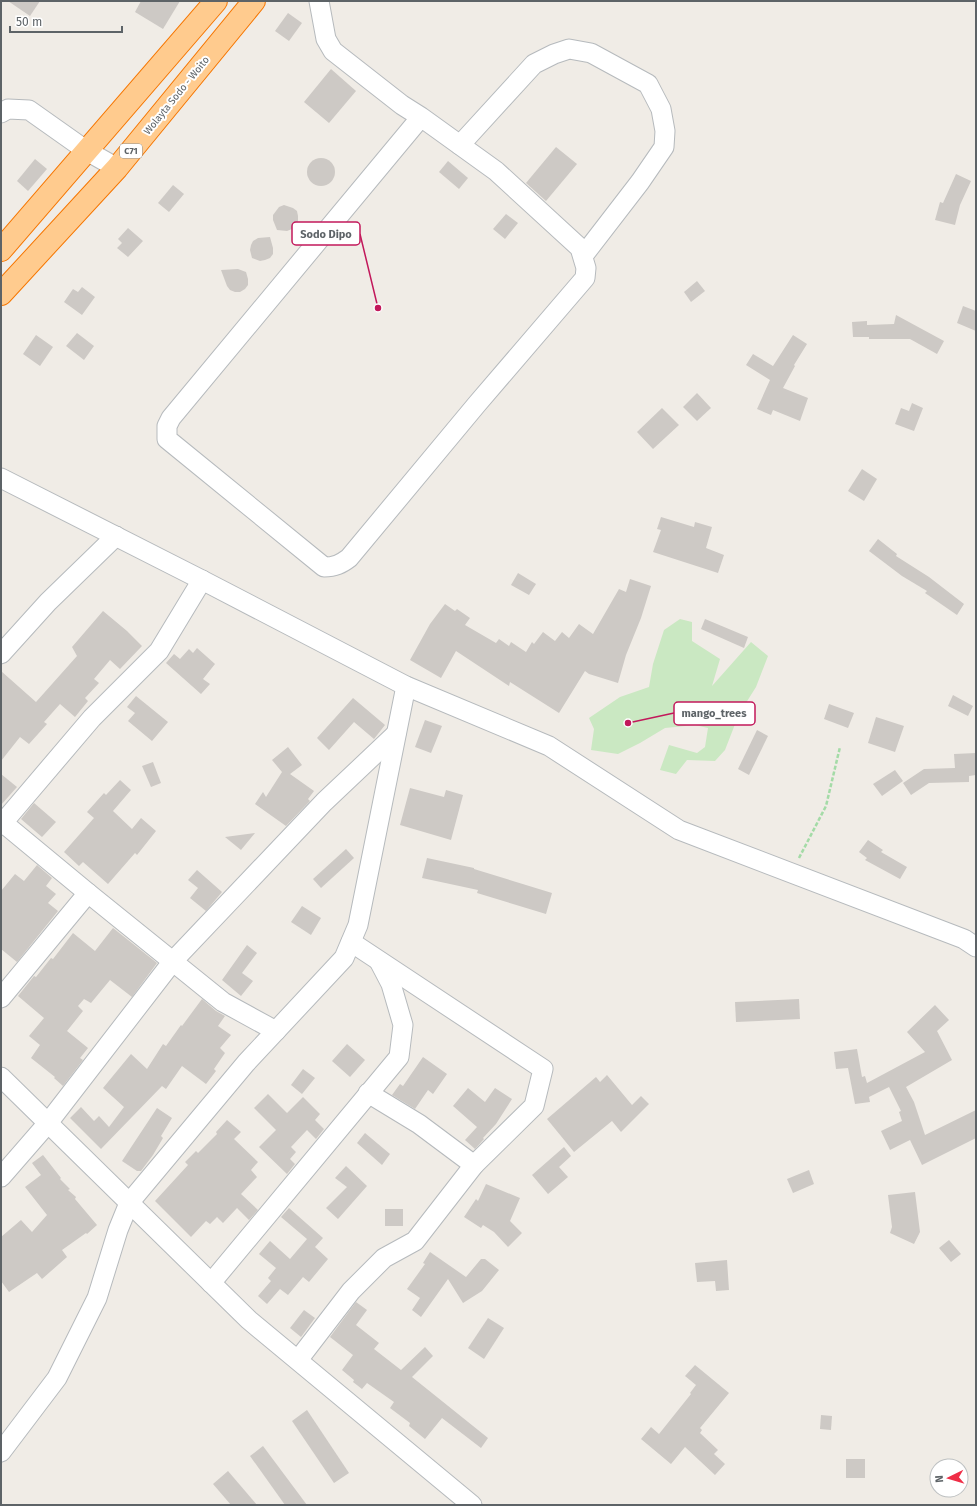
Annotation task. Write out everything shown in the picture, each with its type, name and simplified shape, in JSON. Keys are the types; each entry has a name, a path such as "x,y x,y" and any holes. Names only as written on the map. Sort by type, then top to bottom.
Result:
{"highway":[{"path":"1,250 216,1"},
{"name":"Wolayta Sodo - Woito","path":"1,294 117,168 254,1"}],"street":[{"path":"319,1 326,39 333,51 402,105 421,117 496,171 580,248 586,268 585,278 472,410 349,558 340,565 324,567 167,439 167,426 171,418 421,117"},
{"path":"460,145 534,64 554,54 569,49 591,53 648,84 661,110 665,131 664,147 640,182 583,256"},
{"path":"1,113 8,109 29,110 87,152 117,168"},
{"path":"1,478 406,686 549,746 679,830 964,939 976,947"},
{"path":"1,654 48,602 116,536"},
{"path":"202,580 158,651 92,718 2,823 223,1002 276,1031"},
{"path":"1,1452 57,1378 97,1298 118,1230 129,1203 246,1063 344,958 358,925 406,686"},
{"path":"1,1177 48,1123 173,961 324,802 396,734"},
{"path":"1,998 88,893"},
{"path":"298,1360 351,1291 384,1258 415,1241 474,1165 534,1106 543,1069 351,942"},
{"path":"211,1283 399,1057 403,1025 391,984 378,960"},
{"path":"1,1077 250,1320 472,1505"},
{"path":"368,1093 419,1124 474,1165"}],"path":[{"path":"792,873 826,806 840,747"}],"green space":[{"path":"680,619 692,622 692,641 720,659 712,686 751,642 768,656 756,687 739,714 725,750 715,761 687,760 676,774 660,770 669,745 697,753 705,747 708,728 695,725 665,728 618,754 591,750 594,729 589,718 620,697 649,687 653,664 664,630"}],"building":[{"path":"8,1 40,1 30,16"},
{"path":"141,1 180,1 163,29 135,12"},
{"path":"288,13 302,23 289,41 275,31"},
{"path":"331,69 356,91 329,123 304,102"},
{"path":"556,147 577,164 546,201 526,183"},
{"path":"321,158 331,162 335,172 331,182 321,186 311,182 307,172 311,162"},
{"path":"35,159 47,169 28,191 17,181"},
{"path":"448,161 468,178 459,189 439,172"},
{"path":"956,174 971,181 960,205 955,225 935,220 940,202 943,203"},
{"path":"173,185 184,194 169,212 158,203"},
{"path":"284,205 297,211 298,216 298,221 292,229 287,231 277,230 273,220 273,215 279,207"},
{"path":"506,214 518,223 505,239 493,229"},
{"path":"128,228 143,241 128,257 117,248 122,243 118,239"},
{"path":"270,237 273,254 270,258 260,261 252,258 250,250 253,241 258,238"},
{"path":"238,269 246,272 248,285 240,292 235,292 230,290 227,286 221,270"},
{"path":"697,281 705,291 691,302 684,292"},
{"path":"82,287 95,297 82,315 64,302 73,289 78,292"},
{"path":"963,306 976,311 976,331 957,323"},
{"path":"896,315 944,341 937,354 910,339 869,339 869,337 853,337 852,322 867,321 867,325 894,324"},
{"path":"77,333 94,346 84,360 66,346"},
{"path":"36,335 53,347 40,366 23,354"},
{"path":"793,335 807,344 794,365 795,366 783,388 808,398 800,421 773,410 771,415 757,409 770,380 746,365 753,354 773,366"},
{"path":"697,393 711,408 697,421 683,407"},
{"path":"912,403 923,408 914,431 895,424 901,408 909,411"},
{"path":"662,408 679,425 653,449 637,432"},
{"path":"862,469 877,479 864,501 848,491"},
{"path":"661,517 694,527 695,522 712,527 706,548 724,555 718,573 653,552 661,530 657,529"},
{"path":"878,539 897,554 896,556 929,577 964,604 957,615 925,593 927,591 902,576 869,551"},
{"path":"518,573 536,584 529,595 511,585"},
{"path":"630,579 651,586 641,618 626,655 618,683 589,674 585,671 559,713 510,682 509,686 456,651 441,678 410,660 430,624 445,604 455,611 457,609 470,618 465,625 496,643 499,639 509,646 511,642 526,652 532,642 534,644 543,632 555,641 562,632 569,638 579,624 593,634 619,589 626,592"},
{"path":"103,611 142,646 120,669 110,660 94,679 99,683 85,698 88,701 75,717 60,704 44,722 47,724 29,744 20,737 1,761 1,671 36,702 77,656 72,647"},
{"path":"705,619 748,637 744,648 701,629"},
{"path":"197,648 215,664 203,679 210,684 201,694 166,663 174,654 180,659 189,649 193,653"},
{"path":"953,695 973,706 968,716 948,706"},
{"path":"136,696 168,722 152,741 128,721 135,713 127,707"},
{"path":"353,698 385,725 374,739 354,722 329,750 317,738"},
{"path":"829,704 854,713 848,728 824,719"},
{"path":"876,717 904,726 895,752 868,743"},
{"path":"425,720 442,726 431,753 415,747"},
{"path":"757,730 768,736 749,775 738,769"},
{"path":"288,747 302,765 290,774 314,791 308,799 310,801 286,826 255,804 263,792 266,797 282,772 272,760"},
{"path":"976,753 976,775 969,776 969,782 929,783 911,795 903,783 924,769 955,768 954,754"},
{"path":"153,762 161,783 151,787 142,766"},
{"path":"895,770 903,781 882,796 873,784"},
{"path":"1,774 17,787 1,805"},
{"path":"120,780 131,790 113,811 132,829 141,818 156,831 137,855 135,853 108,884 83,862 79,866 64,852 94,818 87,812 104,793 106,795"},
{"path":"410,788 444,797 446,790 463,795 451,840 400,825"},
{"path":"34,803 56,822 42,837 21,819"},
{"path":"255,833 241,850 225,837"},
{"path":"868,840 883,850 881,852 907,867 900,879 865,860 867,858 859,852"},
{"path":"346,849 354,858 321,888 313,879"},
{"path":"427,858 474,868 552,893 546,914 477,893 478,890 422,878"},
{"path":"37,865 52,878 46,886 56,894 48,903 58,911 17,962 1,949 1,891 15,874 24,881"},
{"path":"197,870 222,892 206,911 190,898 198,888 188,880"},
{"path":"302,906 321,918 311,935 291,922"},
{"path":"113,928 157,963 132,997 110,980 91,1003 84,999 78,1006 83,1011 67,1031 88,1048 80,1058 83,1060 63,1086 54,1078 55,1077 31,1058 40,1045 29,1036 44,1018 18,996 51,958 53,959 73,933 95,951"},
{"path":"247,945 257,953 242,973 253,981 241,996 222,980"},
{"path":"202,999 216,1011 225,1016 218,1026 231,1035 220,1048 225,1053 214,1069 216,1071 206,1084 182,1066 166,1089 162,1086 101,1149 70,1118 81,1107 94,1121 99,1116 109,1127 124,1107 103,1088 131,1054 147,1069 163,1044 166,1046"},
{"path":"799,999 800,1019 736,1022 735,1002"},
{"path":"935,1005 949,1020 937,1031 952,1060 906,1087 914,1102 925,1135 976,1110 976,1138 922,1165 910,1140 890,1150 881,1131 902,1121 899,1112 901,1111 889,1087 869,1097 870,1102 855,1104 848,1068 836,1069 834,1052 857,1049 862,1077 865,1076 867,1083 925,1052 907,1032"},
{"path":"347,1044 365,1060 350,1077 332,1061"},
{"path":"423,1057 447,1074 433,1094 428,1090 415,1109 392,1095 400,1084 403,1086"},
{"path":"303,1069 315,1078 302,1094 291,1085"},
{"path":"607,1075 632,1105 641,1096 649,1104 621,1132 612,1121 574,1152 547,1119 596,1077 600,1082"},
{"path":"468,1088 485,1102 495,1088 512,1099 496,1124 475,1149 465,1140 477,1127 453,1106"},
{"path":"268,1094 287,1113 303,1097 320,1114 315,1120 324,1129 316,1139 307,1130 291,1147 296,1152 290,1159 295,1164 287,1174 259,1147 276,1130 254,1108"},
{"path":"157,1108 172,1118 161,1136 163,1138 153,1155 141,1171 137,1171 122,1161"},
{"path":"227,1120 241,1132 234,1139 258,1162 251,1170 257,1177 241,1194 258,1210 249,1220 237,1208 223,1223 217,1217 210,1224 206,1221 191,1237 155,1201 188,1165 185,1162 196,1151 198,1153 217,1134 216,1132"},
{"path":"365,1133 390,1154 382,1165 357,1143"},
{"path":"564,1147 571,1156 559,1167 568,1177 548,1194 532,1175"},
{"path":"43,1155 61,1178 60,1179 70,1189 68,1190 76,1197 75,1199 97,1225 87,1234 86,1233 62,1250 67,1257 42,1279 37,1273 9,1292 1,1281 1,1237 21,1220 32,1232 47,1215 25,1187 41,1175 32,1163"},
{"path":"346,1166 367,1186 338,1219 326,1208 347,1187 335,1178"},
{"path":"809,1170 814,1184 793,1193 787,1179"},
{"path":"486,1184 520,1198 510,1221 522,1233 508,1247 494,1232 483,1225 481,1228 464,1217 476,1199 478,1201"},
{"path":"915,1192 920,1232 914,1244 890,1233 892,1227 888,1195"},
{"path":"289,1208 323,1238 315,1247 328,1259 309,1282 303,1277 288,1295 280,1289 267,1304 258,1296 271,1281 268,1278 276,1268 259,1254 270,1241 290,1259 307,1239 281,1217"},
{"path":"385,1209 403,1209 403,1226 385,1226"},
{"path":"949,1240 961,1254 951,1262 939,1248"},
{"path":"430,1252 466,1277 481,1259 485,1259 499,1270 482,1291 463,1303 448,1279 421,1317 412,1310 420,1298 407,1289 425,1264 423,1263"},
{"path":"727,1260 729,1290 716,1291 715,1281 697,1282 695,1263"},
{"path":"356,1302 367,1310 356,1325 379,1343 374,1349 401,1370 425,1347 433,1356 412,1377 488,1438 481,1448 442,1418 425,1439 409,1426 410,1423 390,1408 394,1402 367,1383 362,1389 342,1370 353,1355 330,1337"},
{"path":"304,1310 315,1318 301,1337 290,1328"},
{"path":"488,1318 504,1328 484,1359 468,1348"},
{"path":"695,1365 729,1393 700,1428 702,1430 700,1433 718,1450 714,1454 725,1464 715,1475 685,1447 671,1464 641,1439 651,1427 659,1434 691,1394 690,1393 696,1385 685,1376"},
{"path":"307,1410 349,1473 334,1483 292,1421"},
{"path":"821,1415 832,1416 831,1430 820,1429"},
{"path":"263,1446 307,1505 285,1505 250,1456"},
{"path":"846,1459 865,1459 865,1478 846,1478"},
{"path":"228,1471 257,1505 231,1505 213,1484"}],"place":[{"name":"Sodo Dipo","path":"378,308"},
{"name":"mango_trees","path":"628,723"}]}
